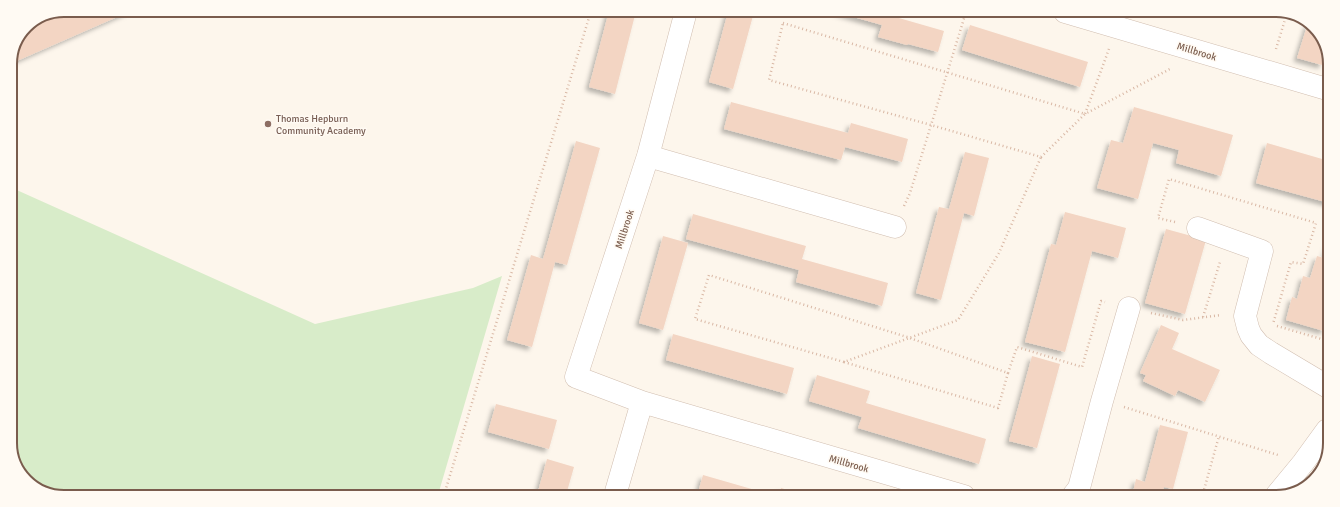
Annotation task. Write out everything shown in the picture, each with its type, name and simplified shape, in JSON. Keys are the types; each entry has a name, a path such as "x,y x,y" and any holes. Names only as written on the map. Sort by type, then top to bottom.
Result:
{"street":[{"name":"Millbrook","path":"685,17 648,156 576,378 642,402 943,490"},
{"name":"Millbrook","path":"1082,17 1323,88"},
{"path":"648,156 895,227"},
{"path":"1198,228 1262,251 1245,316 1251,335 1259,345 1323,384"},
{"path":"1077,490 1129,308"},
{"path":"616,490 642,402"},
{"path":"1281,489 1323,436"}],"path":[{"path":"446,490 589,17"},
{"path":"895,227 910,193 964,17"},
{"path":"1270,73 1286,18"},
{"path":"1041,157 769,80 783,23 1086,114"},
{"path":"1086,114 1116,27"},
{"path":"844,362 907,337 958,320 999,253 1041,157 1086,114 1200,52"},
{"path":"1203,317 1227,238"},
{"path":"1008,373 907,337 709,275 695,319 998,408 1017,347 1082,368 1101,301 1183,320 1217,315 1245,316 1323,339"},
{"path":"1102,401 1303,463"},
{"path":"1204,490 1219,436"}],"green space":[{"path":"17,190 315,324 473,288 502,276 439,490 64,490 55,489 38,482 31,476 21,461 17,446"}],"building":[{"path":"64,17 117,17 17,61 21,46 25,38 38,25 46,21"},
{"path":"607,17 634,17 615,94 589,87"},
{"path":"727,17 753,17 733,89 709,82"},
{"path":"854,17 895,17 944,31 938,52 878,37 882,25"},
{"path":"970,25 1088,62 1080,87 962,50"},
{"path":"1306,29 1317,41 1322,55 1322,65 1297,58"},
{"path":"731,102 848,133 851,123 908,139 902,162 845,147 841,160 724,129"},
{"path":"1134,107 1233,135 1221,176 1176,163 1179,150 1153,143 1138,199 1097,188 1111,140 1123,143"},
{"path":"576,141 600,148 567,265 555,262 532,347 507,340 531,255 543,259"},
{"path":"1267,143 1323,159 1323,201 1256,183"},
{"path":"965,152 989,158 974,216 964,213 941,300 916,293 939,207 949,209"},
{"path":"1065,212 1126,228 1118,258 1092,251 1065,352 1025,342 1051,244 1056,245"},
{"path":"693,214 806,246 802,259 888,283 882,306 796,282 799,270 686,239"},
{"path":"1166,229 1206,240 1185,314 1145,303"},
{"path":"663,236 688,243 663,330 639,323"},
{"path":"1317,256 1323,258 1323,331 1286,320 1292,297 1297,299 1303,276 1310,278"},
{"path":"1161,325 1179,333 1172,349 1220,370 1205,402 1178,390 1175,396 1143,381 1146,375 1140,373"},
{"path":"673,334 794,368 787,394 666,360"},
{"path":"1032,356 1060,364 1037,448 1009,441"},
{"path":"817,375 870,391 866,403 986,439 979,464 858,428 862,417 809,401"},
{"path":"496,404 557,420 549,449 488,432"},
{"path":"1160,425 1188,432 1173,489 1164,487 1163,490 1134,490 1136,479 1145,482"},
{"path":"547,459 574,467 567,490 538,490"},
{"path":"703,475 755,490 699,490"}],"place":[{"name":"Thomas Hepburn Community Academy","path":"268,124"}]}
